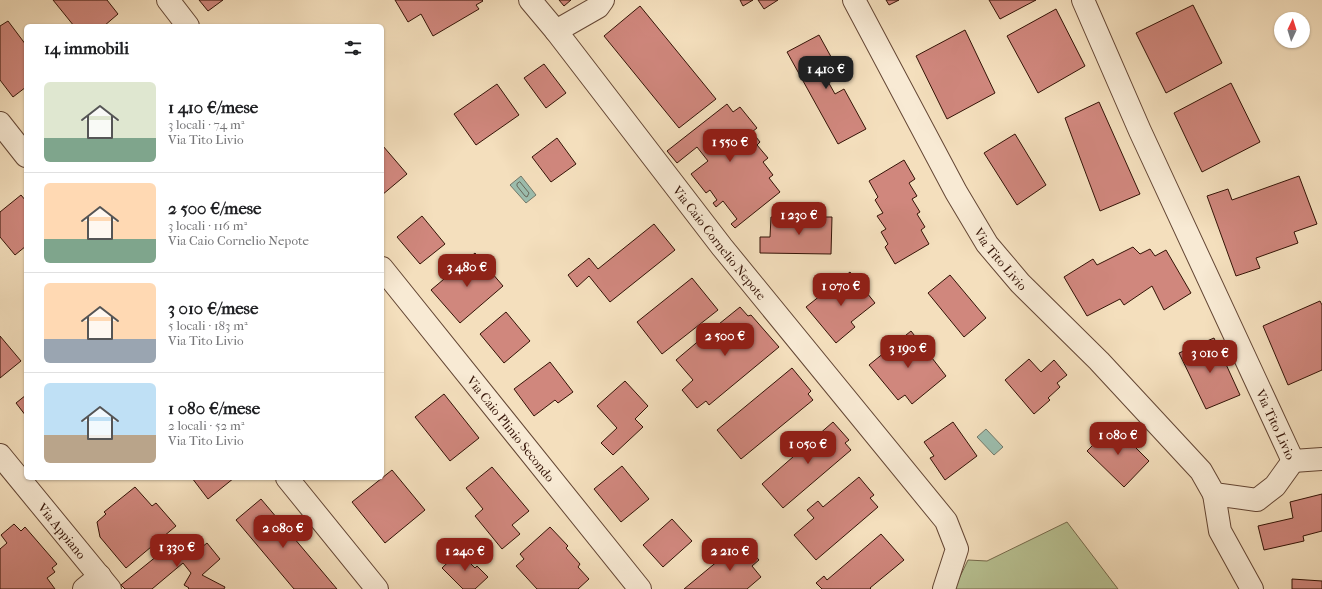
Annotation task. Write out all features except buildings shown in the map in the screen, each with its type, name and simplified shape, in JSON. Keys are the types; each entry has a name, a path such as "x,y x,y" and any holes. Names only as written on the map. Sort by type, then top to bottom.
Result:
{"street":[{"path":"168,0 186,24"},
{"name":"Via Caio Cornelio Nepote","path":"530,0 556,31 722,247 946,522 957,549 945,588"},
{"path":"556,31 598,7 603,0"},
{"name":"Via Tito Livio","path":"854,0 956,192 987,244 1020,283 1099,361 1201,471 1214,494 1256,500 1276,486 1293,461 1140,131 1083,0"},
{"path":"0,124 24,154"},
{"name":"Via Caio Plinio Secondo","path":"384,270 640,589"},
{"name":"Via Appiano","path":"0,454 24,475"},
{"path":"1293,461 1322,459"},
{"path":"289,480 377,589"},
{"name":"Via Appiano","path":"33,483 98,585"},
{"path":"1214,494 1220,531 1252,589"}],"green space":[{"path":"1067,522 1118,589 954,589 968,560 987,561"}],"water":[{"path":"521,176 536,195 526,203 510,185"},
{"path":"986,429 1003,447 994,455 977,437"}]}
